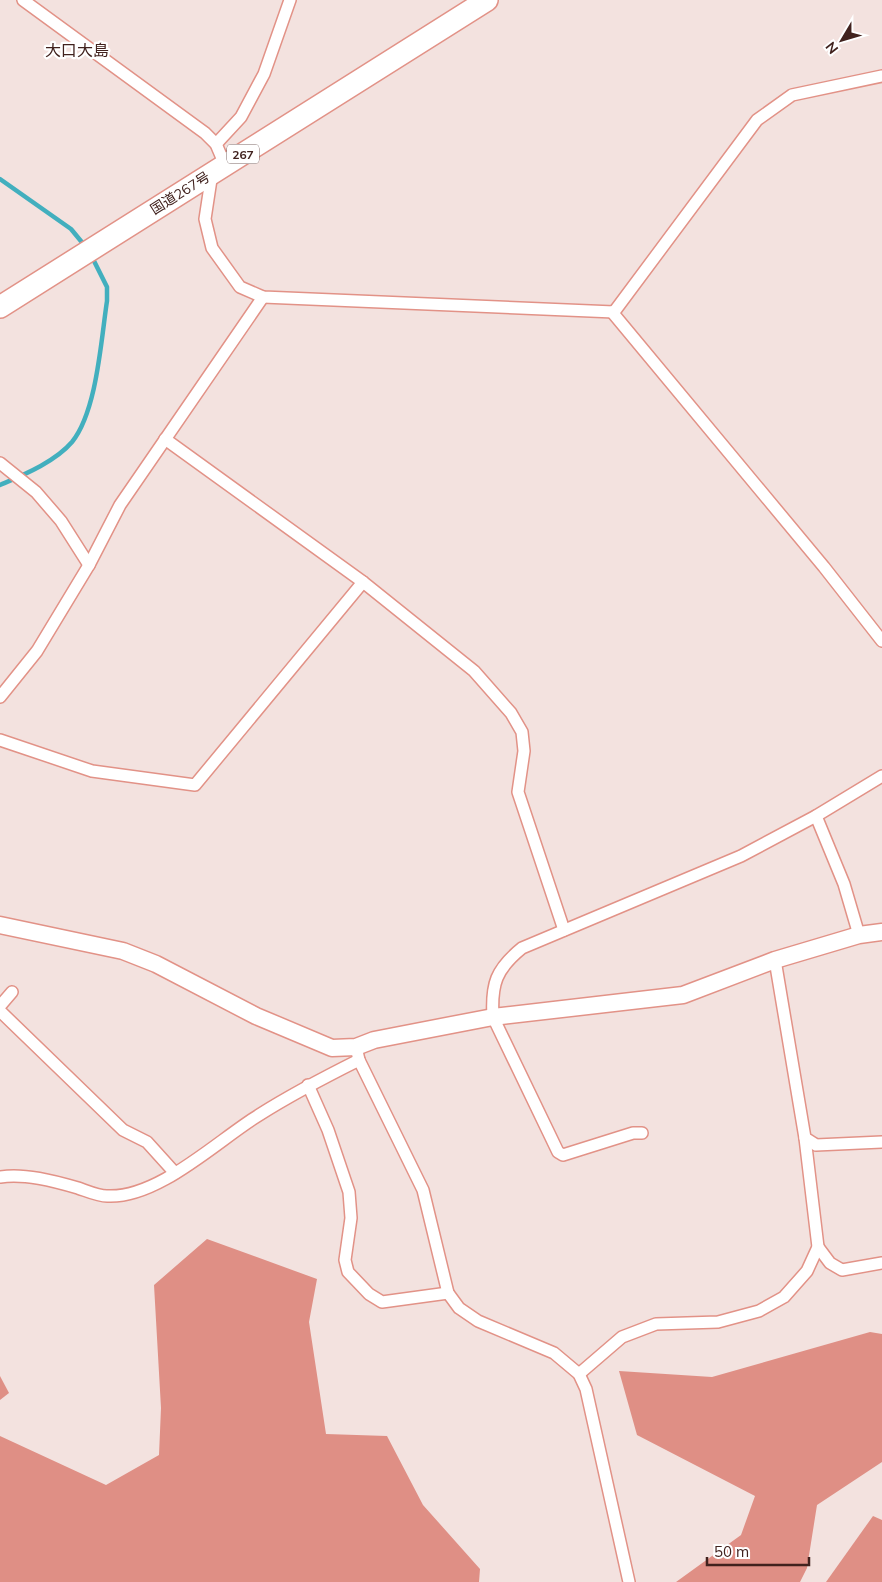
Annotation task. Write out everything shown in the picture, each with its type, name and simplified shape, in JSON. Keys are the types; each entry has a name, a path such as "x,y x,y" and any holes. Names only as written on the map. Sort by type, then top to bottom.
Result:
{"highway":[{"name":"国道267号","path":"0,307 487,0"}],"street":[{"path":"23,0 205,133 216,144 219,169 205,219 212,248 240,287 263,297 612,312 824,567 882,641"},
{"path":"216,144 242,117 264,74 290,0"},
{"path":"612,312 758,120 792,95 882,76"},
{"path":"0,697 37,651 88,565 120,505 263,297"},
{"path":"165,439 363,582 474,670 510,713 522,732 524,751 518,792 564,930"},
{"path":"0,463 26,484 61,521 88,565"},
{"path":"0,740 92,771 195,785 363,582"},
{"path":"642,1133 633,1133 563,1155 558,1152 493,1016 492,994 498,972 509,958 522,948 740,856 816,816 882,776"},
{"path":"816,816 844,884 860,935"},
{"path":"0,925 123,951 156,964 308,1039 332,1048 358,1054"},
{"path":"0,1177 13,1175 68,1185 107,1196 141,1190 176,1173 258,1116 358,1054 374,1040 493,1016 683,994 775,960 860,935 882,932"},
{"path":"775,960 805,1138 818,1246 830,1263 842,1270 882,1263"},
{"path":"0,1006 12,992"},
{"path":"0,1011 123,1130 147,1142 176,1173"},
{"path":"358,1054 423,1190 448,1293 459,1308 478,1321 554,1353 579,1374 586,1389 630,1582"},
{"path":"308,1085 328,1130 349,1192 351,1218 345,1260 348,1272 369,1294 382,1302 448,1293"},
{"path":"805,1138 816,1145 882,1142"},
{"path":"579,1374 622,1337 656,1324 718,1322 759,1312 784,1296 807,1272 818,1246"}],"shaded area":[{"path":"207,1239 317,1279 309,1322 326,1434 387,1436 423,1505 480,1569 479,1582 0,1582 0,1436 106,1485 159,1455 161,1408 154,1285"},
{"path":"870,1332 882,1334 882,1462 817,1505 807,1568 800,1582 676,1582 741,1535 755,1496 637,1435 619,1371 712,1377"},
{"path":"0,1376 9,1393 0,1400"},
{"path":"873,1516 882,1520 882,1582 826,1582"}],"waterway":[{"path":"0,179 71,229 85,246"},
{"path":"0,485 57,456 72,442 87,412 97,374 107,301 107,287 92,257"}],"district":[{"name":"大口大島","path":"77,50"}]}
